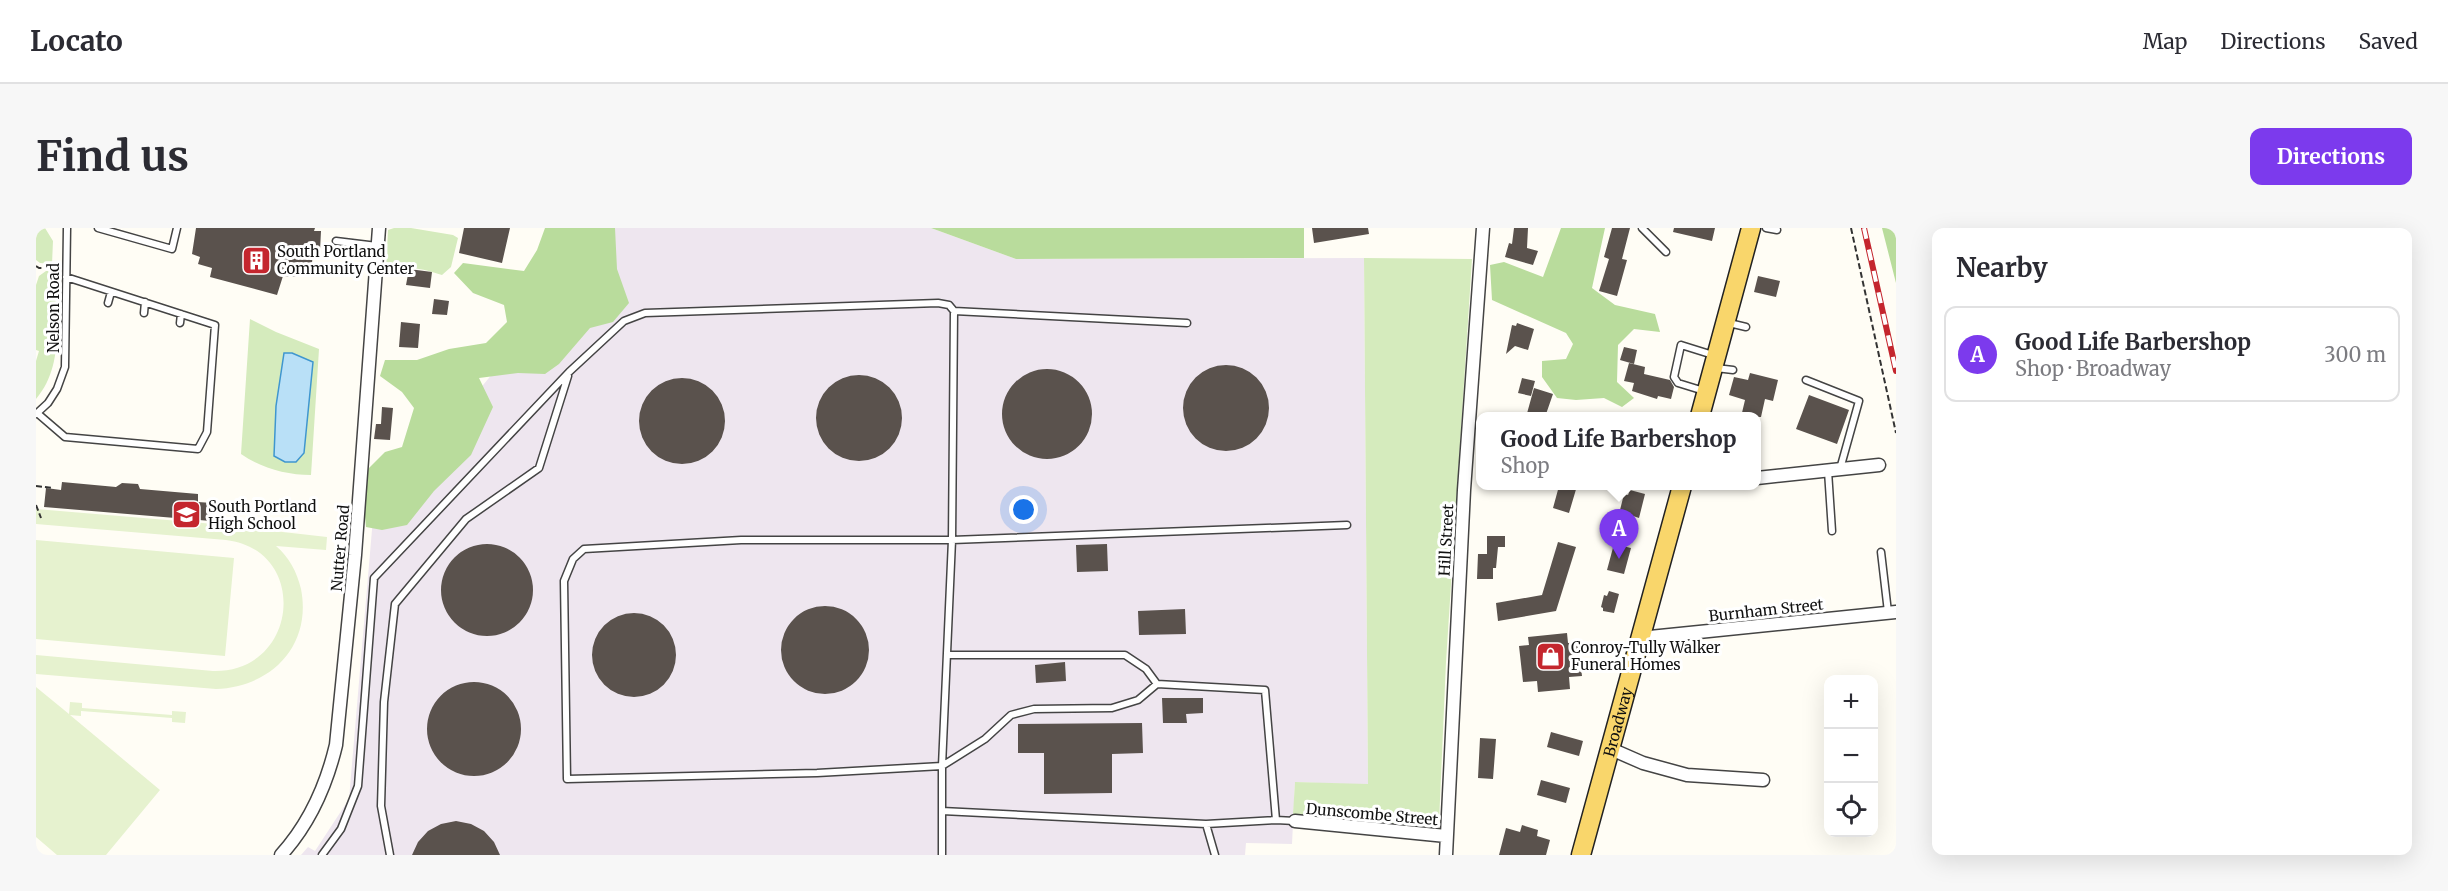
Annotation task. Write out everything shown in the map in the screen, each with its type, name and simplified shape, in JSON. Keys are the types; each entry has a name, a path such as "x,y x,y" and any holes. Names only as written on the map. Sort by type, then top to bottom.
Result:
{"main road":[{"path":"1701,412 1751,228"},
{"name":"Broadway","path":"1581,855 1680,490"}],"street":[{"name":"Nutter Road","path":"281,855 303,827 316,805 330,771 338,737 355,555 379,228"},
{"name":"Hill Street","path":"1446,855 1468,431 1483,228"},
{"path":"1468,431 1476,433"},
{"path":"1761,478 1879,465"},
{"name":"Burnham Street","path":"1640,638 1892,612"},
{"path":"1611,749 1643,763 1687,775 1763,780"},
{"name":"Dunscombe Street","path":"1295,821 1446,836"}],"lane":[{"name":"Nelson Road","path":"37,414 57,389 65,367 67,228"},
{"path":"98,228 172,249 177,228"},
{"path":"1642,228 1666,252"},
{"path":"1766,228 1778,230"},
{"path":"336,241 378,246"},
{"path":"37,414 65,437 198,449 207,432 215,326 66,278"},
{"path":"108,303 111,292"},
{"path":"144,313 145,302"},
{"path":"322,855 341,829 358,786 374,578 569,372 624,321 645,313 938,303 949,305 954,311 952,540 942,766 942,855"},
{"path":"954,311 1187,323"},
{"path":"180,323 181,314"},
{"path":"1725,322 1746,327"},
{"path":"1707,392 1678,383 1674,377 1682,345 1733,370"},
{"path":"390,855 381,806 384,702 395,604 466,519 539,468 569,372"},
{"path":"1806,380 1859,401 1834,470 1832,531"},
{"path":"1276,820 1265,690 1156,684 1138,700 1112,708 1034,709 1011,715 985,739 942,766 817,773 567,779 564,581 573,559 584,549 741,540 952,540 1347,525"},
{"path":"1881,552 1892,612"},
{"path":"948,655 1125,655 1146,669 1156,684"},
{"path":"942,811 1206,824 1295,821"},
{"path":"1206,824 1215,855"}],"path":[{"path":"1851,228 1896,432"},
{"path":"36,266 56,268"},
{"path":"36,486 53,488"},
{"path":"36,505 41,518"}],"shaded area":[{"path":"567,228 931,228 1016,259 1364,258 1368,785 1295,782 1292,844 1246,843 1245,855 301,855 308,847 315,851 349,799 373,518 512,350"}],"green space":[{"path":"36,228 45,228 53,241 52,264 40,263 36,260"},
{"path":"411,228 453,235 458,238 451,267 442,275 410,269 390,276 386,271 388,230"},
{"path":"545,228 615,228 617,269 629,303 613,322 590,328 559,364 545,374 518,373 479,378 493,407 471,455 434,491 407,525 382,530 366,527 361,476 385,452 402,447 414,408 402,392 380,376 385,360 417,360 449,349 486,343 507,322 504,305 473,293 454,273 463,263 524,271 537,250"},
{"path":"931,228 1304,228 1304,258 1016,259"},
{"path":"1561,228 1605,228 1592,288 1615,305 1655,314 1660,332 1634,329 1618,345 1617,382 1634,398 1622,407 1604,398 1576,400 1557,398 1542,377 1542,361 1566,359 1573,344 1566,333 1492,300 1490,265 1504,262 1543,277"},
{"path":"1882,228 1896,228 1896,283"},
{"path":"1364,258 1472,259 1446,662 1439,823 1432,827 1293,814 1295,782 1368,784"},
{"path":"46,271 54,273 57,339 52,370 36,399 36,361 39,351 36,350 36,285 39,276"},
{"path":"250,319 319,349 311,475 274,470 241,454"},
{"path":"36,509 203,523 327,537 326,550 276,546 289,560 301,589 303,609 300,628 294,645 284,659 270,671 254,680 216,689 36,674 36,655 213,671 242,666 263,653 277,633 283,610 281,586 272,565 253,549 226,540 36,524"},
{"path":"36,540 234,558 225,656 36,639"},
{"path":"36,687 69,714 70,702 82,703 82,708 172,715 172,711 186,712 185,723 172,722 172,718 81,711 81,716 70,715 160,790 106,855 57,855 36,837"}],"water":[{"path":"284,353 292,353 313,362 304,453 296,462 285,462 274,456 276,406"}],"building":[{"name":"South Portland Community Center","path":"196,228 315,228 314,231 321,231 320,251 313,251 312,263 300,263 298,277 283,276 277,295 210,277 212,268 198,264 200,257 192,254"},
{"path":"464,228 510,228 502,263 459,253"},
{"path":"1312,228 1368,228 1369,234 1314,243"},
{"path":"1514,228 1528,228 1527,248 1538,251 1533,265 1505,257 1509,243 1512,244"},
{"path":"1612,228 1630,228 1622,259 1627,260 1617,296 1599,291 1609,259 1604,257"},
{"path":"1674,228 1715,228 1712,241 1673,232"},
{"path":"409,269 432,272 430,288 406,285"},
{"path":"1758,276 1780,281 1776,297 1754,292"},
{"path":"434,299 449,301 447,315 432,314"},
{"path":"401,322 420,324 418,348 399,347"},
{"path":"1517,323 1534,329 1528,350 1515,346 1506,354 1512,325 1516,326"},
{"path":"1624,347 1637,350 1634,364 1620,360"},
{"path":"1629,363 1645,367 1644,374 1670,380 1674,387 1671,399 1658,396 1657,399 1632,391 1634,383 1624,381"},
{"path":"1218,365 1234,365 1257,377 1266,391 1269,408 1266,425 1257,439 1234,451 1218,451 1202,444 1190,432 1183,416 1183,400 1190,384 1202,372"},
{"path":"1047,369 1064,372 1079,382 1089,397 1092,414 1089,431 1079,446 1064,456 1047,459 1030,456 1015,446 1005,431 1002,414 1005,397 1015,382 1030,372"},
{"path":"1750,373 1778,380 1773,401 1765,399 1761,417 1761,412 1742,412 1745,400 1729,395 1734,377 1748,380"},
{"path":"859,375 883,382 895,394 902,418 895,442 883,454 859,461 835,454 823,442 816,418 823,394 835,382"},
{"path":"682,378 699,381 713,390 722,404 725,421 722,438 713,452 699,461 682,464 665,461 651,452 642,438 639,421 642,404 651,390 665,381"},
{"path":"1522,378 1535,381 1531,396 1518,393"},
{"path":"1534,388 1553,394 1547,412 1527,412"},
{"path":"1809,395 1849,410 1837,444 1796,429"},
{"path":"382,407 393,408 390,440 374,439 376,424 381,424"},
{"path":"62,482 116,487 122,483 138,484 140,489 198,494 198,502 212,503 211,521 44,507 46,488 61,490"},
{"path":"1558,490 1576,490 1569,513 1553,508"},
{"path":"1630,490 1645,494 1639,518 1630,515 1627,525 1617,522 1624,494 1628,495"},
{"path":"1487,536 1505,536 1505,547 1498,547 1493,579 1477,579 1478,554 1487,554"},
{"path":"1558,542 1576,547 1556,611 1498,621 1496,603 1542,595"},
{"path":"487,544 505,547 520,557 530,572 533,590 530,608 520,623 505,633 487,636 469,633 454,623 444,608 441,590 444,572 454,557 469,547"},
{"path":"1107,544 1108,571 1077,572 1076,545"},
{"path":"1614,544 1631,548 1624,574 1607,570"},
{"path":"1609,591 1619,594 1614,613 1603,611 1601,607 1604,595 1607,596"},
{"path":"825,606 842,610 856,619 865,633 869,650 865,667 856,681 842,690 825,694 808,690 794,681 785,667 781,650 785,633 794,619 808,610"},
{"path":"1185,609 1186,634 1139,635 1138,611"},
{"path":"626,613 642,613 658,620 669,631 676,647 673,671 664,685 642,697 626,697 610,690 599,679 592,663 592,647 599,631 610,620"},
{"name":"Conroy-Tully Walker Funeral Homes","path":"1567,633 1568,643 1578,642 1582,676 1569,677 1570,689 1538,692 1537,681 1523,682 1519,646 1529,645 1528,637"},
{"path":"1065,662 1066,681 1036,683 1035,665"},
{"path":"474,682 492,686 507,696 517,711 521,729 517,747 507,762 492,772 474,776 456,772 441,762 431,747 427,729 431,711 441,696 456,686"},
{"path":"1162,698 1203,698 1203,713 1186,714 1187,723 1163,723"},
{"path":"1142,723 1143,753 1112,754 1112,793 1044,794 1044,753 1018,753 1018,724"},
{"path":"1551,732 1583,741 1579,756 1547,747"},
{"path":"1480,738 1496,739 1493,779 1478,778"},
{"path":"1541,780 1570,788 1566,803 1537,795"},
{"path":"456,821 471,824 484,831 494,842 500,855 412,855 418,842 428,831 441,824"},
{"path":"1522,825 1538,830 1537,836 1550,840 1546,855 1499,855 1506,828 1520,832"}],"railway":[{"path":"1864,228 1896,371"}],"place":[{"name":"South Portland Community Center","path":"256,260"},
{"name":"South Portland High School","path":"187,515"},
{"name":"Good Life Barbershop","path":"1619,559"},
{"name":"Conroy-Tully Walker Funeral Homes","path":"1550,656"}]}
